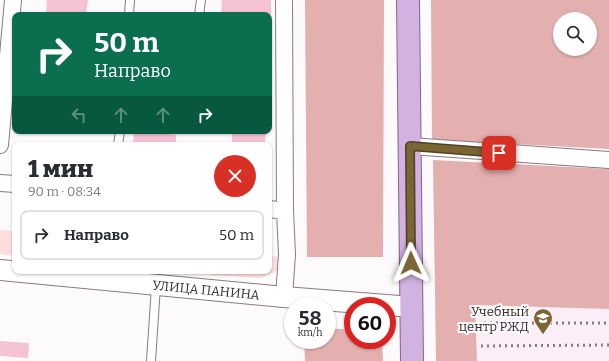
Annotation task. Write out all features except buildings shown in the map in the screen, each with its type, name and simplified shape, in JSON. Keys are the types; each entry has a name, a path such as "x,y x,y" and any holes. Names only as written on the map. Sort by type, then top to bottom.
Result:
{"main road":[{"path":"408,0 412,361"}],"street":[{"path":"0,145 4,52 13,0"},
{"path":"284,0 285,211 287,254 284,297"},
{"path":"410,146 609,160"},
{"path":"0,183 12,184"},
{"path":"272,209 285,211"},
{"name":"УЛИЦА ПАНИНА","path":"0,270 12,271"},
{"name":"УЛИЦА ПАНИНА","path":"42,274 284,297"},
{"name":"УЛИЦА ПАНИНА","path":"336,301 412,307"}],"lane":[{"path":"129,12 130,0"},
{"path":"199,12 201,0"},
{"path":"151,361 156,285"}],"shaded area":[{"path":"305,0 384,0 383,266 383,257 307,257"},
{"path":"431,0 609,0 609,149 432,140"},
{"path":"433,160 609,169 609,309 475,305 477,361 436,361"},
{"path":"0,230 12,231 12,256 0,254"},
{"path":"272,256 281,257 281,266 272,273"},
{"path":"210,274 270,274 261,278"},
{"name":"Учебный центр РЖД","path":"475,305 609,309 609,361 477,361"},
{"path":"336,329 344,329 344,349 382,349 383,361 305,361 304,349 336,349"}],"railway":[{"path":"484,323 609,323"},
{"path":"481,346 609,345"}],"place":[{"name":"Учебный центр РЖД","path":"543,335"}],"route":[{"path":"411,263 410,146 499,153"}]}
